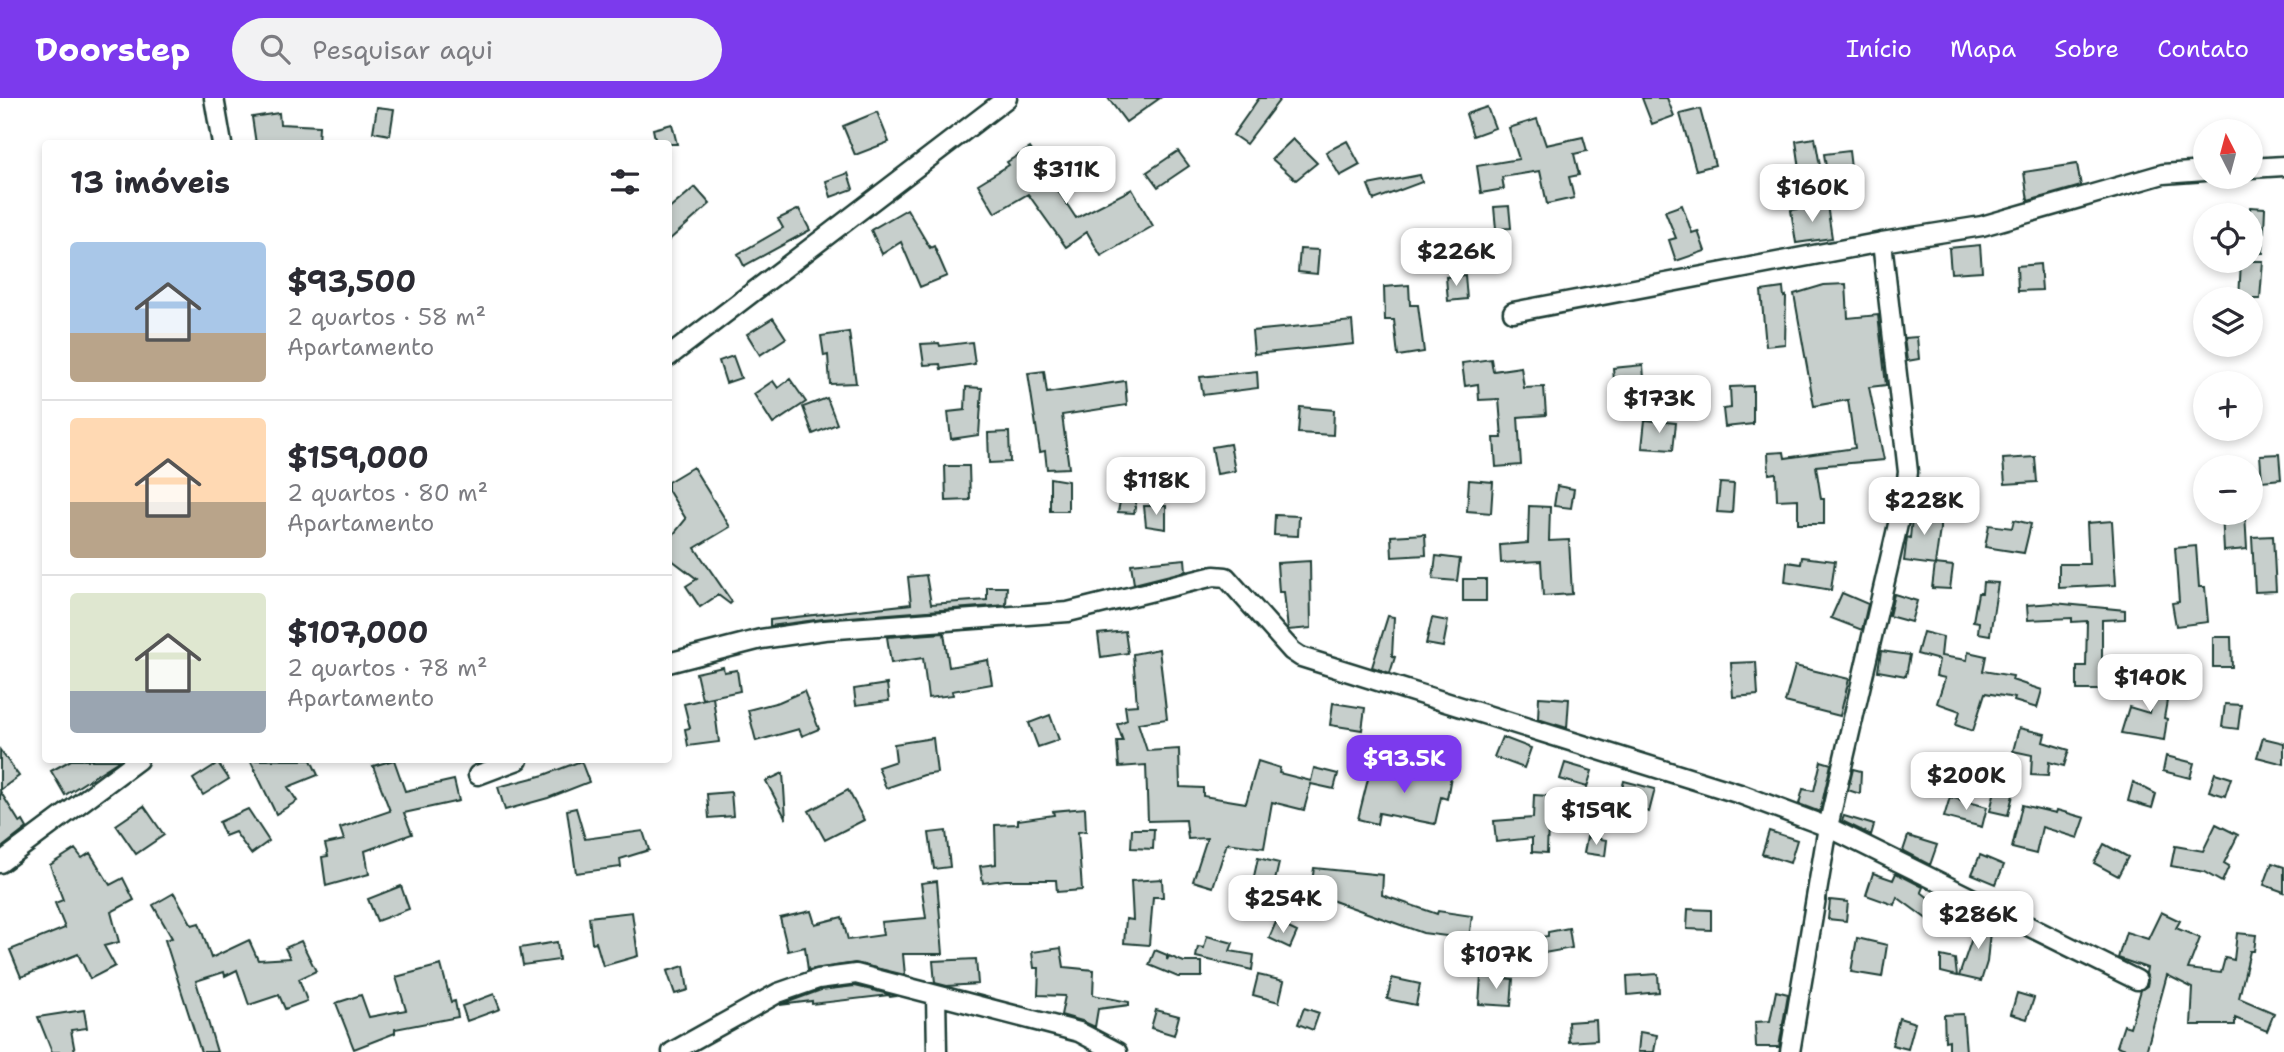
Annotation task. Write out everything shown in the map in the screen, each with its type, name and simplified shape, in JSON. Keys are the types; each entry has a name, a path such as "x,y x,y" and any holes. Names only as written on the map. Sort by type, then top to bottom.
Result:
{"street":[{"path":"214,98 221,140"},
{"path":"672,354 1007,98"},
{"path":"2263,167 2284,166"},
{"path":"1513,312 1882,242 1982,226 2163,174 2193,172"},
{"path":"1790,1052 1828,827 1908,472 1882,242"},
{"path":"672,662 761,639 824,630 1068,612 1214,576 1226,577 1301,657 1740,794 1828,827 2137,980"},
{"path":"0,863 134,763"},
{"path":"478,775 510,763"},
{"path":"672,1052 778,993 818,979 856,974 1079,1032 1118,1052"},
{"path":"936,995 937,1052"}],"building":[{"path":"1108,98 1160,98 1126,122"},
{"path":"1259,98 1281,98 1246,144 1233,135"},
{"path":"1642,98 1667,98 1674,116 1652,124"},
{"path":"377,107 394,109 390,135 373,132"},
{"path":"1487,107 1495,128 1473,136 1466,114"},
{"path":"1700,109 1715,165 1696,170 1680,114"},
{"path":"877,112 889,142 855,155 843,126"},
{"path":"279,113 280,124 319,126 318,140 255,140 252,117"},
{"path":"1537,119 1546,145 1583,137 1587,151 1574,154 1579,175 1569,177 1574,198 1547,204 1540,171 1502,177 1504,189 1481,193 1477,166 1519,159 1509,128"},
{"path":"672,124 677,144 672,144 672,140 655,140 653,129"},
{"path":"1815,138 1820,166 1800,169 1796,141"},
{"path":"1293,139 1317,163 1296,180 1272,159"},
{"path":"1347,141 1360,165 1340,176 1326,152"},
{"path":"1030,148 1076,218 1132,189 1153,226 1101,256 1087,232 1066,247 1028,194 995,213 978,184"},
{"path":"1178,151 1189,166 1158,187 1147,172"},
{"path":"1849,151 1852,177 1828,180 1824,154"},
{"path":"2077,164 2081,186 2028,201 2024,172"},
{"path":"848,173 853,189 831,197 826,181"},
{"path":"1420,175 1422,182 1374,200 1368,185"},
{"path":"695,187 710,204 672,237 672,207"},
{"path":"1682,205 1692,233 1698,231 1705,251 1676,261 1669,240 1676,238 1665,211"},
{"path":"1827,205 1832,238 1796,243 1791,210"},
{"path":"1509,206 1511,228 1496,229 1494,207"},
{"path":"2263,208 2265,208 2263,253"},
{"path":"799,209 810,230 744,266 738,254 783,228 778,219"},
{"path":"907,209 930,248 934,246 947,276 920,287 901,242 882,254 871,230"},
{"path":"1492,245 1495,264 1475,267 1472,248"},
{"path":"1980,245 1982,271 1951,273 1949,248"},
{"path":"1300,249 1319,250 1317,274 1298,272"},
{"path":"2040,264 2042,290 2018,291 2017,266"},
{"path":"2240,273 2262,273 2261,287 2240,287"},
{"path":"1465,275 1467,299 1448,301 1446,277"},
{"path":"1846,284 1848,318 1878,315 1886,385 1869,387 1884,460 1816,466 1821,499 1824,499 1824,524 1798,524 1798,499 1777,500 1776,473 1769,474 1768,453 1784,452 1785,458 1855,448 1848,400 1814,406 1794,294 1824,285"},
{"path":"1409,285 1410,305 1418,305 1424,352 1398,356 1394,320 1385,320 1384,287"},
{"path":"1783,288 1784,297 1786,296 1785,344 1766,346 1761,291"},
{"path":"773,318 786,338 760,355 747,334"},
{"path":"1352,321 1354,344 1254,354 1252,331"},
{"path":"849,332 856,383 830,384 828,355 824,356 821,336"},
{"path":"1917,337 1919,359 1907,361 1904,338"},
{"path":"972,342 975,364 941,369 940,364 924,365 921,344 939,343 940,346"},
{"path":"733,356 741,378 726,383 719,361"},
{"path":"1491,359 1493,371 1521,367 1524,388 1544,387 1546,415 1518,417 1521,465 1496,467 1494,438 1502,438 1499,399 1479,400 1478,384 1465,386 1462,363"},
{"path":"1643,365 1645,392 1615,394 1613,368"},
{"path":"1044,371 1047,393 1125,381 1127,405 1062,415 1069,468 1047,469 1045,451 1040,452 1028,373"},
{"path":"1257,371 1258,388 1203,395 1200,377"},
{"path":"790,379 806,402 773,424 754,394 773,381 778,388"},
{"path":"1753,386 1753,424 1725,427 1723,409 1731,408 1730,387"},
{"path":"966,387 982,388 979,435 951,439 948,412 965,410"},
{"path":"827,398 837,424 813,434 803,407"},
{"path":"1300,407 1334,410 1333,435 1298,433"},
{"path":"1645,420 1676,423 1673,450 1642,448"},
{"path":"1009,432 1010,462 989,463 988,433"},
{"path":"1230,444 1235,471 1217,474 1212,447"},
{"path":"2279,454 2281,479 2263,481 2263,455 2260,455"},
{"path":"2035,457 2037,482 2005,484 2003,459"},
{"path":"945,466 969,466 970,500 946,501"},
{"path":"693,467 730,527 695,548 732,602 730,604 718,595 700,607 686,586 697,579 672,560 672,536 686,519 672,496 672,480"},
{"path":"1050,478 1068,481 1068,511 1050,511"},
{"path":"1469,480 1493,482 1491,513 1467,511"},
{"path":"1720,483 1734,484 1732,513 1717,512"},
{"path":"1557,486 1574,489 1571,508 1554,506"},
{"path":"1122,491 1138,494 1134,513 1118,512"},
{"path":"1144,506 1166,506 1166,529 1146,526"},
{"path":"1529,506 1550,507 1549,541 1569,540 1572,594 1543,596 1541,561 1501,563 1500,545 1528,543"},
{"path":"1913,509 1940,509 1935,565 1904,561"},
{"path":"1275,515 1299,516 1298,536 1274,535"},
{"path":"2014,520 2031,524 2024,553 1985,547 1989,525 2012,528"},
{"path":"2112,521 2116,585 2059,588 2059,564 2089,564 2087,523"},
{"path":"2223,525 2246,525 2247,549 2224,551"},
{"path":"1425,534 1426,555 1392,557 1391,536"},
{"path":"2273,536 2276,591 2255,592 2252,537"},
{"path":"2196,546 2199,587 2205,587 2208,622 2176,626 2172,603 2179,602 2175,548"},
{"path":"1436,556 1460,559 1457,581 1433,579"},
{"path":"1802,557 1835,561 1831,590 1785,582 1787,562 1801,564"},
{"path":"1185,559 1186,571 1134,584 1131,564"},
{"path":"1310,561 1311,628 1288,630 1284,592 1279,592 1277,563"},
{"path":"1935,564 1953,566 1950,589 1932,588"},
{"path":"926,575 931,604 987,600 987,587 1007,587 1006,605 823,619 770,626 770,620 911,604 908,577"},
{"path":"1463,579 1486,579 1486,601 1463,601"},
{"path":"1983,582 1998,583 1990,635 1978,633 1979,622 1973,621 1978,593 1982,593"},
{"path":"1842,593 1868,604 1862,630 1831,618"},
{"path":"1894,594 1917,601 1911,622 1889,616"},
{"path":"2054,603 2125,610 2125,619 2102,620 2102,690 2077,690 2077,666 2086,666 2087,621 2072,622 2072,618 2028,620 2027,605"},
{"path":"1388,616 1394,617 1392,656 1395,657 1390,673 1372,667"},
{"path":"1432,618 1448,621 1443,647 1426,644"},
{"path":"1125,631 1128,653 1101,657 1098,634"},
{"path":"1923,632 1943,637 1941,656 1967,660 1968,652 1986,656 1983,671 2013,676 2012,680 2042,690 2037,708 2014,701 2015,698 1985,693 1973,731 1956,725 1960,711 1937,703 1945,678 1936,676 1939,660 1917,654"},
{"path":"944,633 949,667 988,660 992,684 952,691 953,695 928,698 923,658 891,663 887,637"},
{"path":"2213,637 2231,637 2232,667 2213,667"},
{"path":"1159,649 1167,719 1138,723 1147,751 1179,749 1180,787 1203,788 1203,796 1246,803 1258,761 1280,768 1279,773 1311,781 1314,768 1338,774 1334,789 1311,784 1304,810 1272,802 1264,848 1227,843 1213,887 1193,881 1207,838 1188,839 1186,820 1148,821 1146,765 1119,767 1117,741 1123,741 1117,724 1127,720 1125,706 1137,705 1133,654"},
{"path":"1881,651 1910,655 1906,676 1878,671"},
{"path":"1756,662 1758,695 1733,697 1731,663"},
{"path":"1795,666 1849,679 1840,716 1785,702"},
{"path":"723,667 724,672 737,670 740,691 702,699 696,673"},
{"path":"2155,675 2171,678 2164,718 2167,719 2164,740 2121,733 2129,707 2149,713"},
{"path":"887,684 889,701 856,705 854,689"},
{"path":"804,691 819,729 802,736 799,729 756,741 748,710 779,702"},
{"path":"713,697 719,742 688,746 685,729 690,728 684,704"},
{"path":"1539,697 1569,699 1567,728 1538,719"},
{"path":"1333,703 1365,708 1362,730 1330,725"},
{"path":"2225,704 2241,705 2238,729 2222,727"},
{"path":"1050,715 1059,740 1038,747 1029,723"},
{"path":"2019,728 2045,734 2043,742 2069,750 2064,766 2049,762 2048,776 2031,775 2032,755 2013,751"},
{"path":"1502,737 1531,748 1524,768 1494,757"},
{"path":"933,738 937,773 886,788 878,767 896,761 894,744"},
{"path":"2263,738 2284,743 2284,764 2257,757"},
{"path":"0,750 19,776 0,790"},
{"path":"2166,756 2194,763 2190,778 2163,771"},
{"path":"1821,761 1831,764 1820,812 1799,804 1803,789 1814,791"},
{"path":"66,763 115,763 65,795 51,771"},
{"path":"218,763 229,779 203,795 193,779"},
{"path":"251,763 312,763 318,775 288,787 297,801 276,814"},
{"path":"395,763 405,791 454,780 459,801 404,813 412,834 365,851 369,874 326,886 322,857 328,856 325,844 344,840 340,828 390,811 373,766"},
{"path":"582,763 589,782 548,798 505,810 498,787"},
{"path":"1565,763 1592,771 1587,787 1560,779"},
{"path":"1371,767 1417,775 1418,769 1451,776 1447,799 1441,797 1435,824 1379,813 1377,824 1358,819"},
{"path":"1853,769 1861,771 1860,794 1848,790"},
{"path":"783,773 786,819 766,781"},
{"path":"2215,773 2231,778 2225,796 2209,791"},
{"path":"1624,781 1655,789 1649,812 1618,804"},
{"path":"2133,782 2156,794 2152,808 2128,801"},
{"path":"1996,786 2014,791 2008,815 1990,811"},
{"path":"848,790 864,820 825,840 809,811"},
{"path":"0,791 20,823 23,821 27,828 0,849"},
{"path":"731,792 733,816 709,818 707,794"},
{"path":"1534,795 1549,796 1547,853 1532,852 1532,838 1496,842 1494,821 1533,818"},
{"path":"1950,797 1987,807 1982,827 1944,817"},
{"path":"2022,805 2056,813 2057,810 2085,818 2078,838 2042,827 2036,854 2012,848"},
{"path":"144,806 164,835 136,854 116,825"},
{"path":"576,808 585,839 643,831 649,850 620,859 621,867 576,873 567,810"},
{"path":"1085,808 1086,831 1078,832 1082,890 1057,892 1056,880 983,883 980,866 996,864 995,825 1018,824 1018,820 1054,815 1053,811"},
{"path":"248,809 269,841 251,854 235,832 225,836 219,822"},
{"path":"1844,816 1874,825 1871,835 1842,821"},
{"path":"2216,824 2238,835 2224,863 2229,866 2222,882 2204,872 2171,866 2175,846 2203,851"},
{"path":"1132,829 1154,829 1153,849 1131,848"},
{"path":"946,831 950,867 934,869 929,833"},
{"path":"1769,831 1797,840 1790,863 1762,854"},
{"path":"1908,836 1937,845 1930,865 1903,851"},
{"path":"1587,837 1607,840 1605,856 1584,853"},
{"path":"2104,844 2128,857 2118,876 2094,863"},
{"path":"75,849 82,858 90,853 110,885 123,878 134,900 111,912 119,942 104,946 115,966 90,979 78,954 21,977 10,950 65,928 55,903 63,900 50,865"},
{"path":"1980,855 2004,865 1996,884 1972,874"},
{"path":"1258,858 1279,863 1274,885 1253,881"},
{"path":"2272,863 2284,867 2284,892 2264,885"},
{"path":"1314,868 1383,875 1382,895 1437,914 1438,911 1472,916 1469,939 1423,933 1331,900 1330,911 1308,909"},
{"path":"1873,873 1893,880 1896,873 1923,887 1921,892 1961,923 1941,921 1939,928 1897,897 1894,905 1866,895"},
{"path":"1162,879 1163,897 1153,897 1149,945 1124,943 1126,919 1133,920 1131,881"},
{"path":"937,881 943,954 903,954 905,975 855,963 808,970 805,947 788,951 780,918 811,911 815,924 842,917 848,940 883,935 881,922 926,918 921,883"},
{"path":"401,886 409,909 377,921 368,899"},
{"path":"174,893 192,925 199,923 211,958 249,940 258,960 290,958 285,948 301,941 316,971 299,979 307,1001 285,1009 279,995 249,1005 237,970 225,976 224,972 196,981 217,1052 201,1052 165,940 172,938 153,905"},
{"path":"1830,900 1848,902 1846,921 1828,919"},
{"path":"1688,909 1711,910 1711,930 1687,929"},
{"path":"632,912 638,956 603,966 596,942 592,943 589,917"},
{"path":"2161,912 2180,921 2176,928 2200,938 2188,969 2221,973 2225,958 2234,960 2237,933 2256,935 2254,951 2250,951 2239,998 2274,1013 2267,1031 2235,1018 2235,1025 2191,1025 2193,988 2167,975 2146,1052 2135,1052 2117,1046 2124,1025 2130,1027 2141,990 2147,986 2148,980 2147,968 2118,958 2126,932 2148,939"},
{"path":"1980,915 1991,921 1987,962 1981,981 1959,976"},
{"path":"1276,922 1297,932 1290,948 1269,938"},
{"path":"1569,928 1572,948 1533,955 1534,963 1510,966 1507,942 1548,936 1548,932"},
{"path":"1207,936 1233,943 1230,951 1254,955 1252,970 1196,957 1198,947 1204,948"},
{"path":"1857,938 1887,945 1882,977 1851,972"},
{"path":"557,942 559,960 523,965 520,948"},
{"path":"1061,948 1064,967 1094,970 1093,995 1129,1002 1129,1005 1098,1009 1095,1027 1061,1015 1065,996 1038,995 1039,968 1034,968 1032,952"},
{"path":"1155,950 1167,955 1167,960 1169,956 1184,962 1202,962 1202,977 1178,977 1149,965"},
{"path":"1941,956 1955,959 1957,976 1941,972"},
{"path":"976,959 978,984 947,986 935,983 933,961"},
{"path":"441,965 451,1002 455,1001 458,1017 395,1029 395,1033 354,1049 336,1003 361,995 369,1017 406,1010 396,977"},
{"path":"684,966 688,990 675,994 667,971"},
{"path":"1658,974 1659,992 1628,995 1627,976"},
{"path":"1258,975 1284,981 1279,1002 1253,995"},
{"path":"1481,976 1513,979 1511,1006 1479,1004"},
{"path":"1392,978 1420,984 1416,1005 1387,999"},
{"path":"855,986 897,996 780,1005 821,990"},
{"path":"1776,991 1788,994 1779,1047 1756,1047 1755,1022 1770,1021"},
{"path":"2017,993 2034,998 2027,1019 2011,1014"},
{"path":"494,994 500,1009 467,1021 462,1006"},
{"path":"1304,1008 1319,1013 1313,1030 1298,1024"},
{"path":"84,1010 87,1028 71,1030 75,1052 52,1052 38,1017"},
{"path":"1156,1010 1179,1016 1174,1035 1151,1028"},
{"path":"1963,1014 1966,1052 1949,1052 1949,1040 1945,1041 1944,1015"},
{"path":"1899,1018 1915,1023 1908,1049 1892,1045"},
{"path":"1596,1020 1597,1040 1569,1042 1568,1022"},
{"path":"1640,1032 1657,1035 1654,1052 1638,1052"}]}
